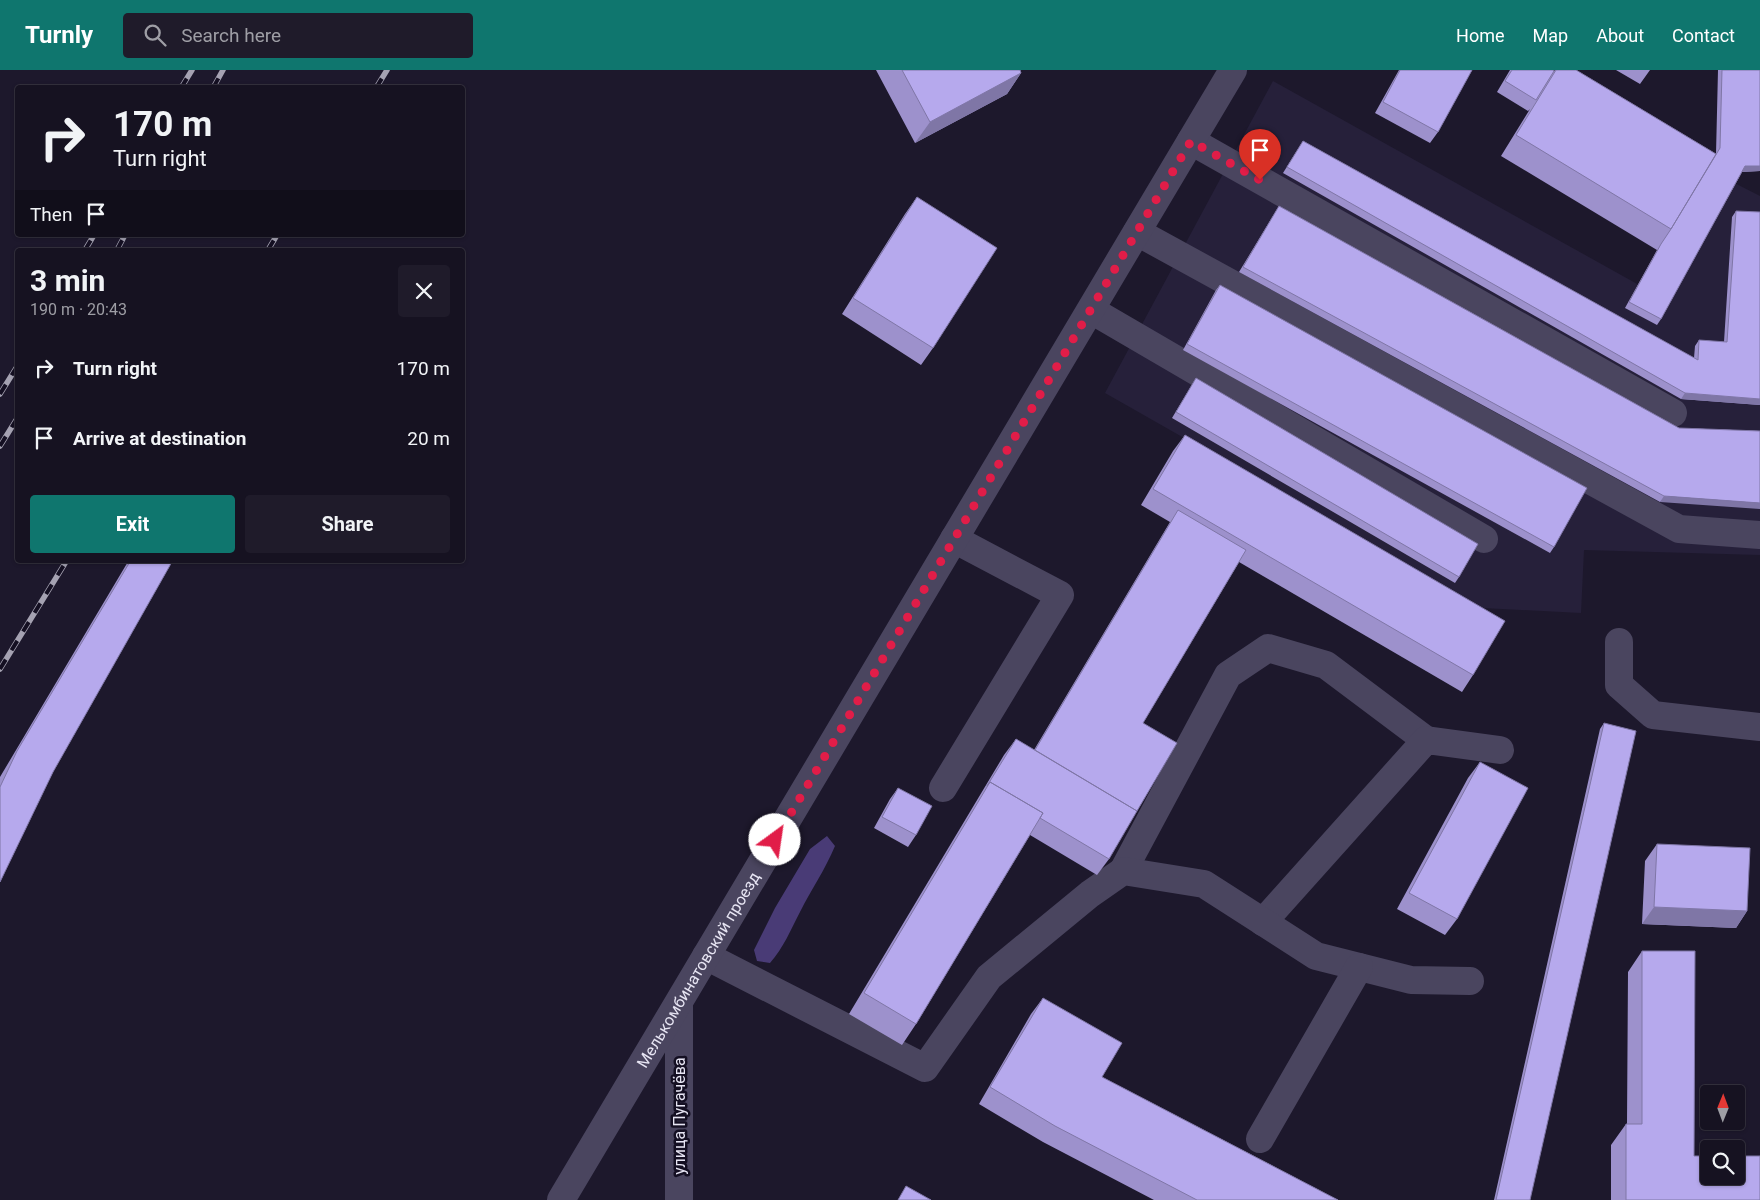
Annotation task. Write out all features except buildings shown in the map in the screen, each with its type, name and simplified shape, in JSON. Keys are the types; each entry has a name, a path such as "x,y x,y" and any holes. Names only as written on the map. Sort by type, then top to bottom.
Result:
{"street":[{"name":"Мелькомбинатовский проезд","path":"561,1200 1234,70"},
{"path":"1191,141 1672,413"},
{"path":"1137,232 1679,530 1760,535"},
{"path":"1091,310 1484,539"},
{"path":"943,788 1060,595 954,539"},
{"path":"1619,642 1620,685 1653,715 1760,727"},
{"path":"706,956 925,1068 989,977 1090,894 1123,871 1228,674 1268,648 1326,666 1426,740 1500,750"},
{"path":"1263,922 1426,740"},
{"path":"1123,871 1204,884 1316,956 1411,980 1470,982"},
{"path":"1260,1139 1359,967"},
{"name":"улица Пугачёва","path":"679,1002 679,1200"}],"shaded area":[{"path":"1273,81 1639,285 1709,170 1760,196 1760,555 1584,550 1581,613 1483,608 1105,393"},
{"path":"827,836 835,846 786,939 770,963 757,961 754,950 775,908 810,849"}],"railway":[{"path":"183,85 192,70"},
{"path":"215,85 223,70"},
{"path":"378,85 387,70"},
{"path":"86,248 93,237"},
{"path":"118,248 124,237"},
{"path":"269,248 276,237"},
{"path":"0,394 15,370"},
{"path":"0,446 15,422"},
{"path":"0,669 65,563"}],"route":[{"path":"775,840 1191,141 1260,180"}]}
